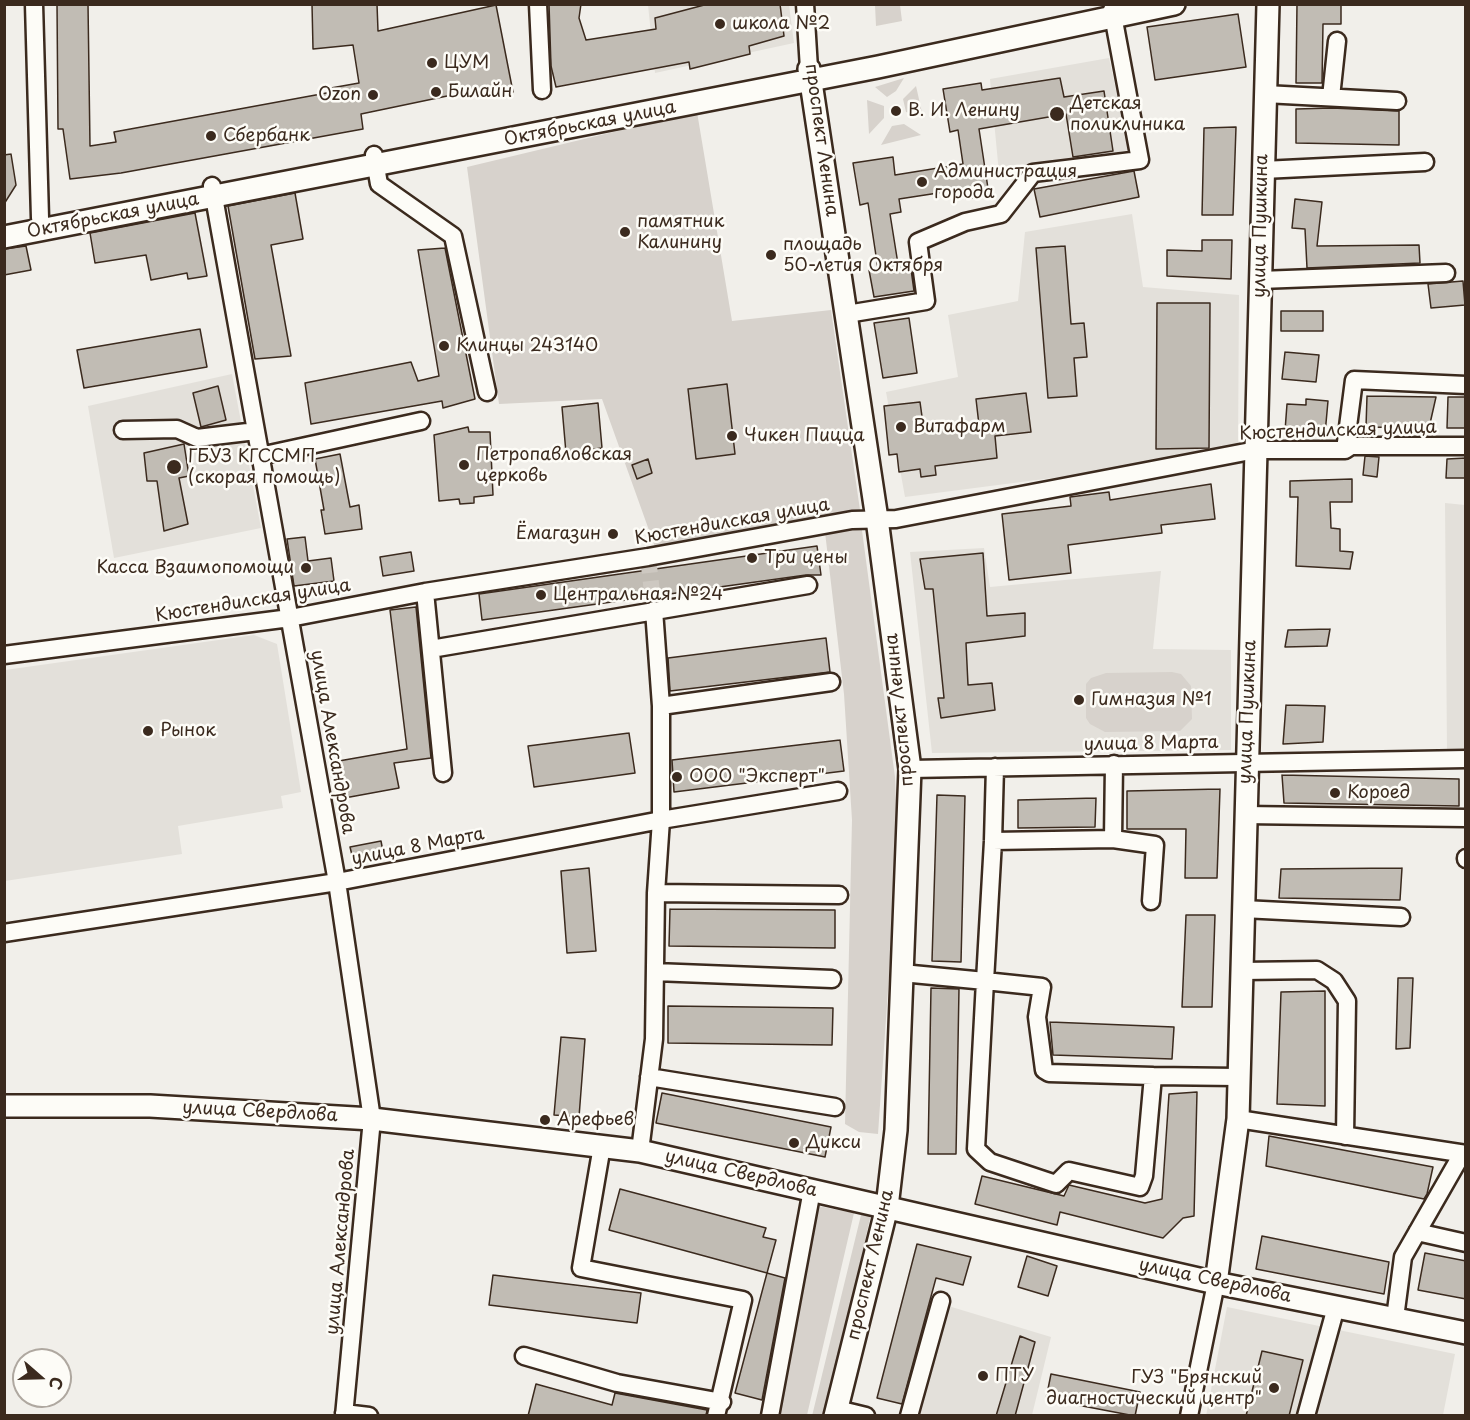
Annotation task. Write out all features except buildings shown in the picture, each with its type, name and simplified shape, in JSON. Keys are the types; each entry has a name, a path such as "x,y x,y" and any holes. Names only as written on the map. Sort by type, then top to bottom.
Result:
{"main road":[{"name":"Октябрьская улица","path":"1113,14 1138,4"},
{"name":"Октябрьская улица","path":"4,237 213,191 1113,14 1174,4"},
{"name":"улица Пушкина","path":"1216,1283 1238,1119 1237,1077 1241,1038 1246,761 1268,4"},
{"name":"проспект Ленина","path":"810,75 877,519 910,768 896,1130 887,1207 836,1412"},
{"name":"Октябрьская улица","path":"4,226 40,218 213,191"},
{"name":"улица Свердлова","path":"4,1106 150,1106 372,1119 640,1151 1216,1283 1466,1333"}],"street":[{"path":"34,4 40,218"},
{"path":"538,4 542,90"},
{"name":"проспект Ленина","path":"805,4 810,75"},
{"path":"847,314 926,301 918,242 965,222 1001,214 1033,173 1140,160 1113,14"},
{"path":"1331,97 1337,41"},
{"path":"1265,94 1397,101"},
{"path":"375,160 379,184 453,236 487,392"},
{"path":"1263,170 1425,162"},
{"name":"улица Александрова","path":"213,191 337,882 372,1119 344,1414"},
{"path":"1260,280 1446,273"},
{"path":"1346,450 1354,380 1466,385"},
{"path":"260,456 421,421"},
{"path":"123,430 177,429 197,438 256,431"},
{"name":"Кюстендилская улица","path":"4,655 290,618 425,592 648,557 852,519 896,519 1256,450 1346,450 1351,446 1466,446"},
{"path":"431,649 808,585"},
{"path":"425,592 443,773"},
{"path":"640,1151 654,1039 656,893 661,820 661,706 654,610"},
{"path":"661,706 831,682"},
{"name":"улица 8 Марта","path":"910,768 1466,759"},
{"path":"1113,839 1114,764"},
{"path":"995,767 976,1149 990,1162 1056,1184 1069,1171 1140,1186 1144,1176 1153,1076"},
{"name":"улица 8 Марта","path":"4,933 337,882 661,820 838,791"},
{"path":"1245,815 1466,818"},
{"path":"993,841 1113,839 1155,845 1152,901"},
{"path":"656,893 839,895"},
{"path":"1244,909 1401,917"},
{"path":"1242,971 1317,970 1334,981 1347,1001 1345,1136"},
{"path":"655,972 831,979"},
{"path":"902,973 1042,987 1037,1017 1044,1070 1049,1073 1237,1077"},
{"path":"649,1077 835,1107"},
{"path":"1238,1119 1464,1154 1403,1257 1395,1318"},
{"path":"524,1356 719,1409 743,1300 581,1268 603,1146"},
{"path":"770,1416 812,1190"},
{"path":"1417,1232 1466,1243"},
{"name":"улица Пушкина","path":"1189,1416 1216,1283"},
{"path":"909,1416 941,1301"},
{"path":"1306,1416 1336,1307"},
{"path":"836,1412 866,1416"},
{"path":"344,1414 369,1416"}],"shaded area":[{"name":"школа №2","path":"648,5 789,5 794,43 655,73"},
{"path":"875,5 900,5 902,21 876,26"},
{"name":"Детская поликлиника","path":"1109,58 1129,150 999,173 990,79"},
{"path":"904,78 896,91 887,97 875,87"},
{"path":"916,86 923,117 906,112 903,99"},
{"path":"867,100 884,106 884,118 869,134"},
{"path":"697,112 732,321 831,310 860,510 655,547 602,399 499,404 467,167"},
{"path":"904,124 921,135 881,145 892,126"},
{"path":"1132,214 1143,287 1239,295 1238,454 905,497 886,392 958,377 948,315 1018,301 1025,232"},
{"name":"ГБУЗ КГССМП (скорая помощь)","path":"232,374 261,528 114,558 88,406"},
{"path":"1445,503 1465,505 1465,751 1447,752"},
{"path":"861,523 895,777 898,846 878,1134 859,1132 845,1124 852,820 844,694 825,532"},
{"name":"Гимназия №1","path":"984,548 990,587 1161,571 1153,649 1231,650 1231,750 932,753 910,552"},
{"name":"Рынок","path":"254,635 277,644 301,792 281,796 283,808 178,826 182,854 5,881 5,670"},
{"path":"1172,672 1181,674 1191,686 1192,719 1180,731 1105,732 1090,724 1086,718 1086,684 1091,678 1106,673"},
{"path":"818,1206 854,1213 807,1415 777,1416"},
{"path":"862,1211 871,1214 826,1415 812,1416"},
{"name":"ПТУ","path":"945,1305 1051,1337 1032,1415 914,1416"},
{"path":"1227,1307 1455,1354 1443,1415 1206,1416"}],"tunnel":[{"path":"648,557 654,610"}],"place":[{"name":"школа №2","path":"720,24"},
{"name":"ЦУМ","path":"432,63"},
{"name":"Билайн","path":"436,92"},
{"name":"Ozon","path":"373,95"},
{"name":"В. И. Ленину","path":"896,111"},
{"name":"Детская поликлиника","path":"1057,114"},
{"name":"Сбербанк","path":"211,136"},
{"name":"Администрация города","path":"922,182"},
{"name":"памятник Калинину","path":"625,232"},
{"name":"площадь 50-летия Октября","path":"771,255"},
{"name":"Клинцы 243140","path":"444,346"},
{"name":"Витафарм","path":"901,427"},
{"name":"Чикен Пицца","path":"732,436"},
{"name":"Петропавловская церковь","path":"464,465"},
{"name":"ГБУЗ КГССМП (скорая помощь)","path":"174,467"},
{"name":"Ёмагазин","path":"613,534"},
{"name":"Три цены","path":"752,558"},
{"name":"Касса Взаимопомощи","path":"306,568"},
{"name":"Центральная №24","path":"541,595"},
{"name":"Гимназия №1","path":"1079,700"},
{"name":"Рынок","path":"148,731"},
{"name":"ООО \"Эксперт\"","path":"677,777"},
{"name":"Короед","path":"1335,793"},
{"name":"Арефьев","path":"545,1120"},
{"name":"Дикси","path":"794,1143"},
{"name":"ПТУ","path":"983,1376"},
{"name":"ГУЗ \"Брянский диагностический центр\"","path":"1274,1388"}]}
